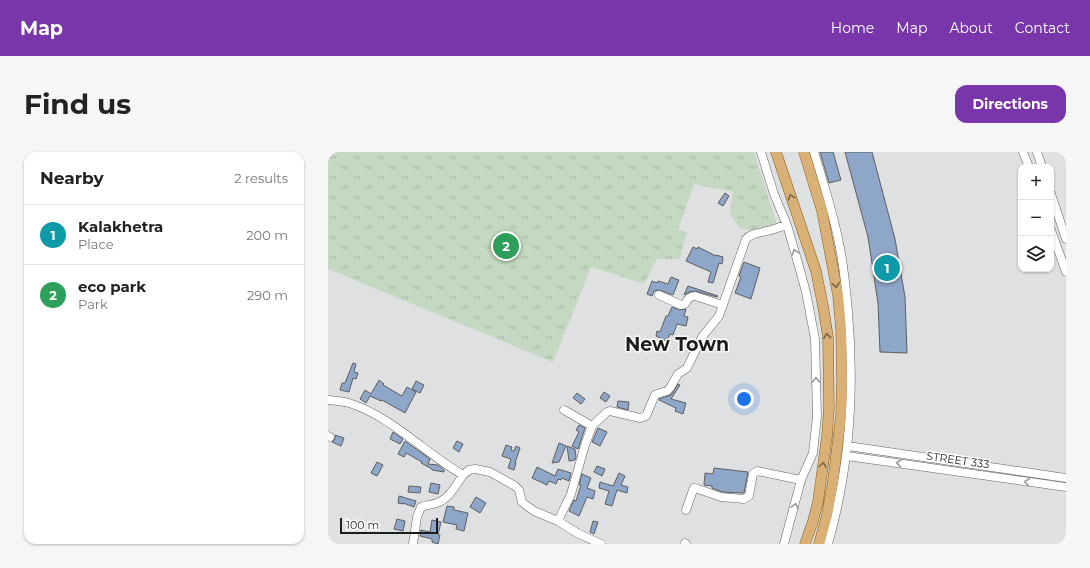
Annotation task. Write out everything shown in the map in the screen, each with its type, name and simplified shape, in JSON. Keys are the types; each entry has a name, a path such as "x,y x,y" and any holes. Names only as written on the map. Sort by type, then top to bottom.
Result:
{"main road":[{"path":"776,152 816,271 828,337 829,407 827,436 818,502 805,544"},
{"path":"804,152 822,210 838,294 841,329 841,416 834,481 819,544"}],"street":[{"path":"761,152 774,194 787,225 806,292 815,339 817,416 815,443 813,453 801,480 784,544"},
{"path":"814,152 839,243 846,288 852,366 847,456 837,512 828,544"},
{"path":"1023,152 1028,164"},
{"path":"1037,152 1041,164"},
{"path":"1053,200 1066,239"},
{"path":"558,521 570,494 592,426 610,411 640,418 645,417 655,395 667,391 678,374 687,368 702,337 719,316 748,236 787,225"},
{"path":"1053,236 1066,272"},
{"path":"659,295 681,305 685,304 689,297 695,296 723,305"},
{"path":"328,400 340,401 353,405 382,419 463,475"},
{"path":"564,410 592,426"},
{"name":"STREET 333","path":"848,446 1066,478"},
{"name":"STREET 333","path":"847,456 1066,487"},
{"path":"413,544 417,517 421,507 428,504 436,504 444,500 463,475 469,470 475,469 490,472 515,486 519,490 522,502 534,511 558,521 601,544"},
{"path":"686,510 694,488 721,497 747,498 749,496 753,474 757,471 801,480"}],"green space":[{"path":"328,152 754,152 777,225 756,232 740,228 730,215 733,192 694,184 678,230 687,232 680,259 657,259 644,284 591,267 553,362 328,269"}],"building":[{"path":"820,152 833,152 841,180 829,183"},
{"path":"845,152 872,152 895,239 905,297 907,353 880,352 878,303 868,237"},
{"path":"725,193 729,196 723,206 718,203"},
{"path":"693,247 697,249 698,247 716,256 723,257 722,264 719,263 713,283 708,282 711,272 686,261"},
{"path":"744,262 760,268 751,299 735,293 741,277 739,276"},
{"path":"671,277 679,280 673,295 659,290 654,291 652,296 647,294 652,281 668,284"},
{"path":"688,286 718,296 695,291 684,295"},
{"path":"672,307 679,310 686,309 684,316 688,317 686,326 677,324 673,335 670,334 667,341 656,336 657,331 660,332 666,316 668,316"},
{"path":"353,363 356,364 354,372 358,373 356,379 353,378 349,392 340,390 342,383 345,383"},
{"path":"379,380 384,384 383,385 402,396 407,387 416,392 405,413 382,400 381,401 370,396 366,403 360,399 365,390 371,394"},
{"path":"416,381 424,385 420,393 412,389"},
{"path":"678,384 680,385 671,399 686,403 683,414 675,411 676,408 659,400 671,395"},
{"path":"604,392 610,396 606,402 600,398"},
{"path":"577,393 585,399 581,404 573,398"},
{"path":"618,401 629,402 628,410 617,407"},
{"path":"579,425 585,428 578,449 572,446 579,432 576,430"},
{"path":"598,428 607,432 600,446 592,442"},
{"path":"393,432 403,439 400,444 390,439"},
{"path":"335,435 344,438 341,446 332,442 335,439"},
{"path":"405,441 430,459 428,464 438,465 444,470 444,472 432,470 421,463 422,462 406,453 404,457 398,454"},
{"path":"457,441 463,444 459,452 453,448"},
{"path":"559,443 566,446 559,462 552,463"},
{"path":"506,445 512,447 511,450 514,451 516,446 520,448 514,470 508,468 511,459 502,456"},
{"path":"567,446 575,449 575,460 569,461"},
{"path":"377,462 383,465 377,476 371,473"},
{"path":"597,466 605,469 602,476 594,472"},
{"path":"537,467 555,476 558,469 571,473 569,481 562,478 561,480 558,479 556,484 549,481 547,485 532,478"},
{"path":"714,468 748,472 744,493 722,492 712,488 712,486 704,485 705,473 713,474"},
{"path":"619,473 625,476 621,485 628,487 627,493 617,490 612,506 605,504 609,491 599,488 600,482 613,486"},
{"path":"582,474 591,478 587,488 595,491 593,499 587,497 579,516 569,511 574,500 576,501 581,485 579,485"},
{"path":"431,483 440,485 438,494 429,492"},
{"path":"409,486 421,487 420,493 408,492"},
{"path":"399,496 416,501 414,507 403,503 398,503"},
{"path":"476,497 486,503 480,513 470,507"},
{"path":"447,506 454,507 454,510 468,513 464,531 456,529 457,525 443,522"},
{"path":"397,519 405,521 403,531 394,529"},
{"path":"432,520 441,522 438,535 440,535 438,544 432,542 432,539 420,536 421,530 430,532"},
{"path":"593,521 598,522 594,534 590,532"}],"place":[{"name":"eco park","path":"506,246"},
{"name":"Kalakhetra","path":"887,268"}],"district":[{"name":"New Town","path":"677,344"}]}
